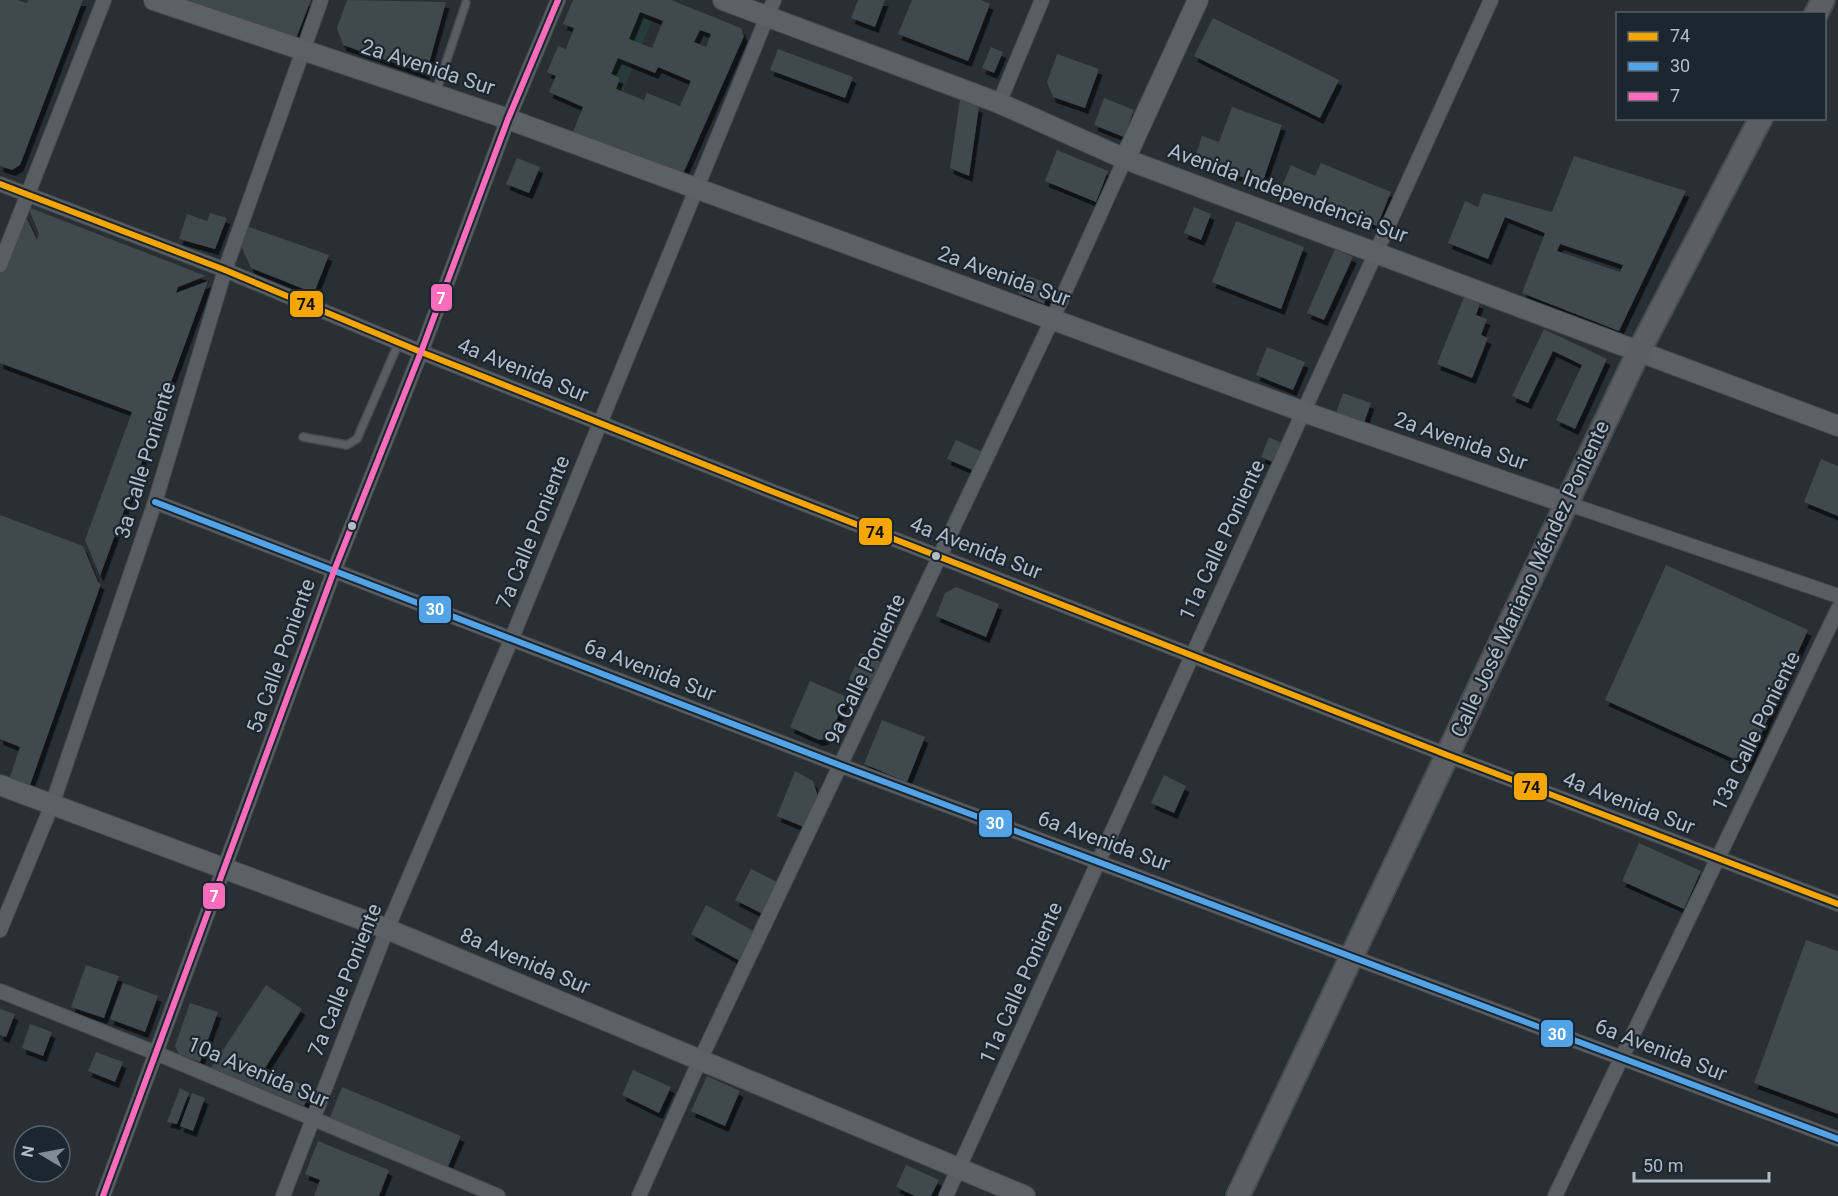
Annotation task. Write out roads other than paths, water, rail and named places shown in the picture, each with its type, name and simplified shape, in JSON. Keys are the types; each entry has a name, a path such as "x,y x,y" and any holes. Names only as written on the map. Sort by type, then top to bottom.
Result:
{"main road":[{"name":"2a Avenida Sur","path":"154,0 508,119 1304,412 1566,503"},
{"name":"Avenida Independencia Sur","path":"723,0 770,9 999,103 1125,159 1838,426"},
{"path":"1125,159 1198,0"},
{"name":"Calle José Mariano Méndez Poniente","path":"1238,1196 1638,353 1760,120"},
{"name":"8a Avenida Sur","path":"0,785 387,929 1025,1196"}],"street":[{"path":"0,265 104,0"},
{"name":"3a Calle Poniente","path":"0,930 52,805 155,502 225,270 321,0"},
{"name":"5a Calle Poniente","path":"103,1196 334,571 421,352 508,119 558,0"},
{"path":"999,103 1042,0"},
{"name":"11a Calle Poniente","path":"946,1196 1491,0"},
{"path":"1833,0 1838,2"},
{"name":"7a Calle Poniente","path":"283,1196 387,929 512,640 770,9"},
{"name":"9a Calle Poniente","path":"639,1196 700,1060 842,766 1052,320 1125,159"},
{"name":"4a Avenida Sur","path":"0,184 225,270 600,424 1192,656 1717,860 1838,904"},
{"name":"6a Avenida Sur","path":"155,502 842,766 1838,1139"},
{"name":"2a Avenida Sur","path":"1566,503 1838,596"},
{"name":"13a Calle Poniente","path":"1555,1196 1838,609"},
{"name":"10a Avenida Sur","path":"0,991 156,1053 498,1196"}],"lane":[{"path":"436,94 466,3"},
{"path":"303,437 347,445 357,439 399,342"}]}
